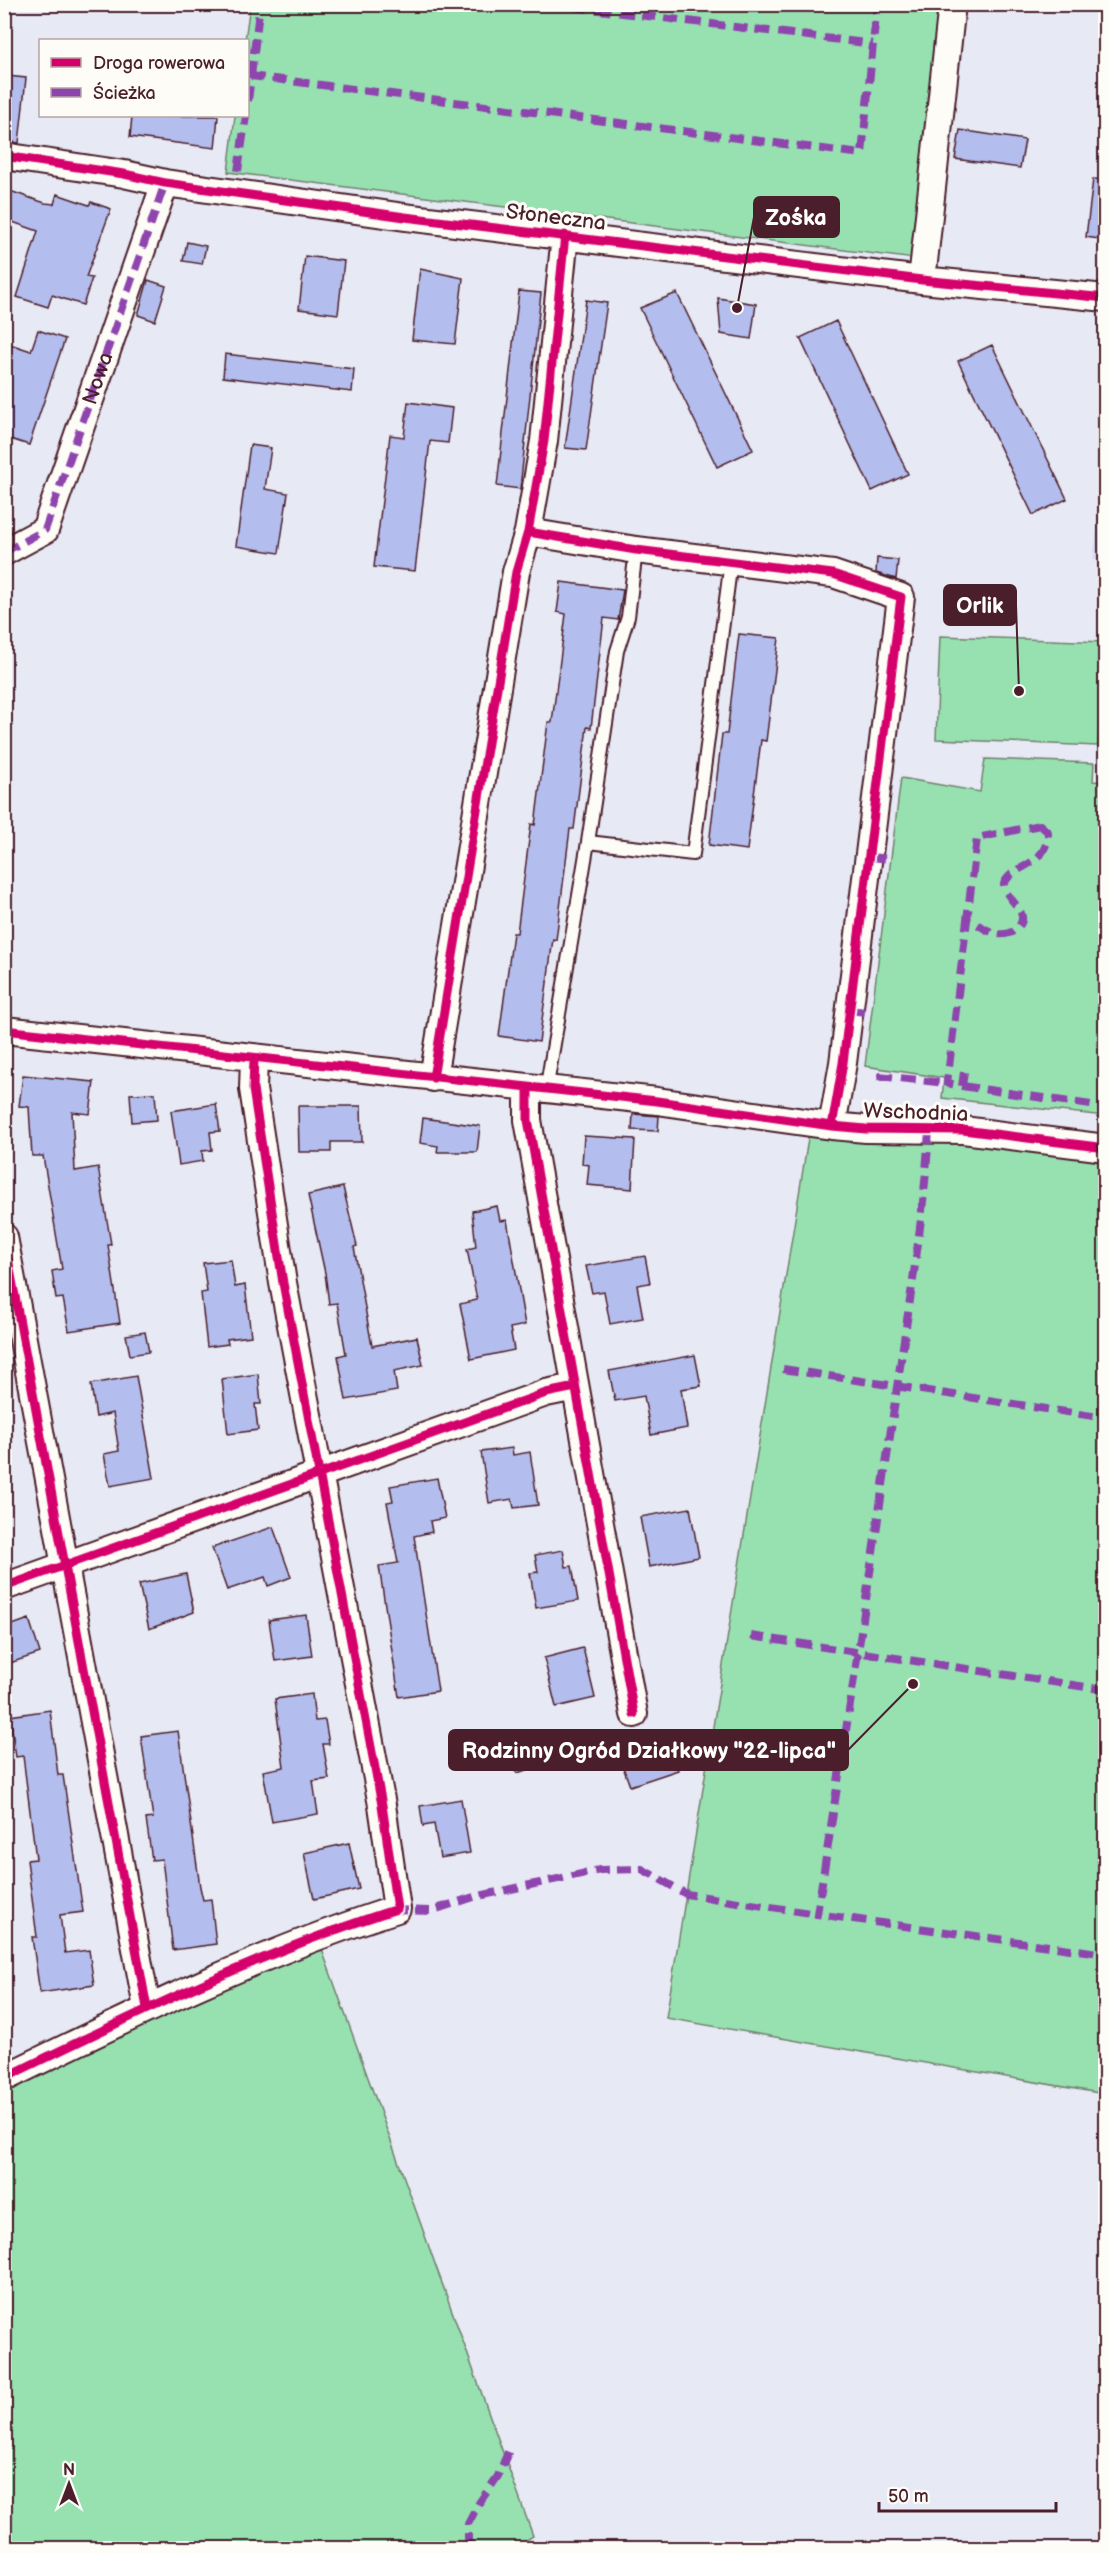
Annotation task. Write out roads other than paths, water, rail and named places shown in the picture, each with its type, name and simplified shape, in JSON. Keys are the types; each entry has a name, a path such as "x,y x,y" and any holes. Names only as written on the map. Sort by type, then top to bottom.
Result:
{"street":[{"path":"922,280 952,4"},
{"name":"Słoneczna","path":"4,156 124,174 165,183 405,217 922,280 1106,298"},
{"name":"Nowa","path":"5,551 45,530 165,183"},
{"path":"433,1078 516,572 528,532 544,441 565,236"},
{"path":"528,532 636,550 833,574 902,597 843,1063 832,1126"},
{"name":"Wschodnia","path":"4,1030 537,1090 657,1101 832,1126 866,1129 963,1130 1106,1148"},
{"path":"4,2078 147,2008 324,1932 397,1909 382,1805 284,1283 253,1089 254,1058"},
{"path":"537,1090 528,1120 634,1714"},
{"path":"4,1237 147,2008"},
{"path":"4,1587 546,1393 575,1388"}],"lane":[{"path":"537,1090 588,842 617,651 628,617 636,550"},
{"path":"588,842 693,854 730,561"}],"place":[{"name":"Zośka","path":"737,308"},
{"name":"Orlik","path":"1019,691"},
{"name":"Rodzinny Ogród Działkowy \"22-lipca\"","path":"913,1684"}]}
